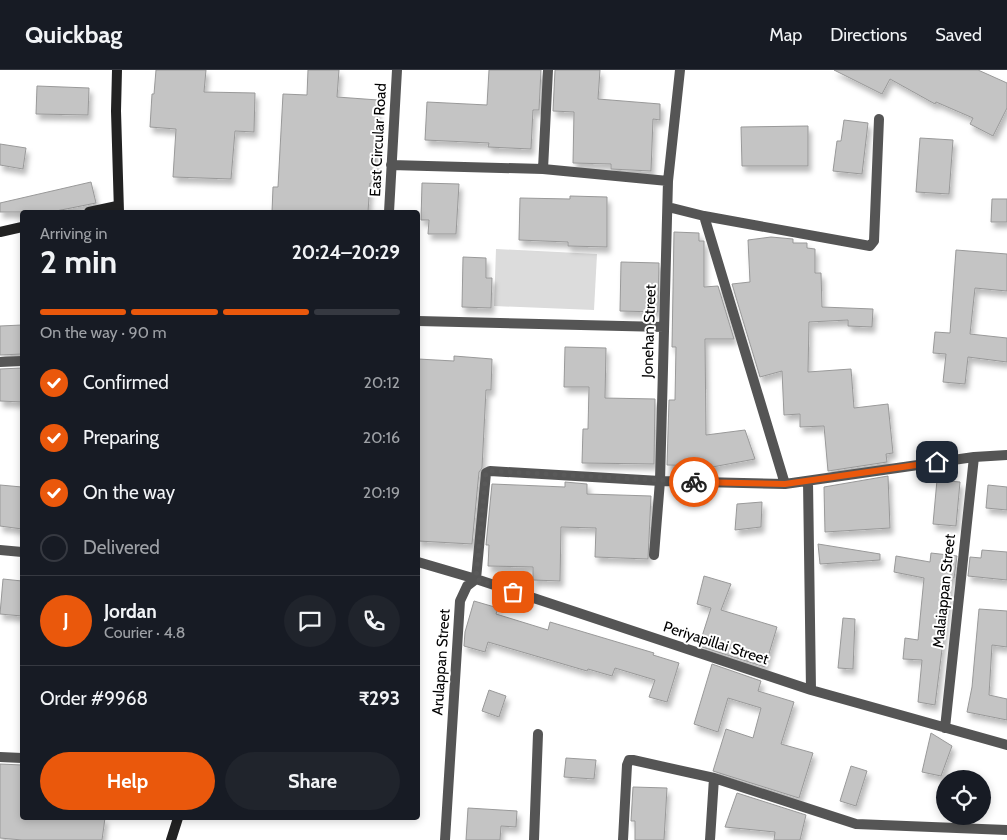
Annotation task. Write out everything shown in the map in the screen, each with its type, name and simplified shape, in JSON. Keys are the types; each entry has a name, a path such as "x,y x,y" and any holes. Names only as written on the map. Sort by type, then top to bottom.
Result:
{"street":[{"path":"117,70 118,209"},
{"name":"East Circular Road","path":"389,210 397,70"},
{"path":"542,169 548,70"},
{"name":"Jonehan Street","path":"654,555 660,481 668,182 680,70"},
{"path":"668,207 704,216 870,246 874,241 879,119"},
{"path":"392,165 542,169 668,182"},
{"path":"704,216 785,484"},
{"path":"0,232 20,227"},
{"path":"420,321 664,327"},
{"path":"0,362 20,362"},
{"path":"476,579 484,476 486,472 660,481 785,484 974,457 1007,455"},
{"name":"Malaiappan Street","path":"945,728 974,457"},
{"path":"808,481 811,690"},
{"path":"0,550 20,552"},
{"name":"Periyapillai Street","path":"420,563 476,579 811,690 1007,745"},
{"name":"Arulappan Street","path":"445,840 460,601 467,586 476,579"},
{"path":"534,840 538,734"},
{"path":"0,757 20,758"},
{"path":"623,840 629,760 714,778 856,824 1007,830"},
{"path":"710,840 714,778"},
{"path":"173,839 178,820"}],"shaded area":[{"path":"496,249 597,254 594,310 494,306"}],"building":[{"path":"156,70 206,70 204,92 255,93 254,132 235,131 231,179 173,177 176,129 150,127"},
{"path":"308,70 339,70 337,97 378,100 375,184 370,183 368,210 272,210 273,187 278,187 283,94 307,95"},
{"path":"489,70 541,70 539,110 533,110 531,149 488,147 489,143 425,140 427,102 487,105"},
{"path":"555,70 600,70 598,99 660,104 660,120 653,119 651,171 611,169 611,164 573,163 574,112 553,111"},
{"path":"834,70 978,70 1007,83 1007,108 993,136 970,124 973,118 936,102 935,104 890,79 882,94"},
{"path":"37,86 89,88 88,115 36,114"},
{"path":"844,120 868,123 862,174 833,171 837,141 841,141"},
{"path":"808,126 808,166 742,166 741,127"},
{"path":"920,138 953,140 949,194 916,192"},
{"path":"0,144 26,148 23,169 0,165"},
{"path":"91,182 96,203 61,210 0,212 0,203"},
{"path":"422,183 459,184 456,234 428,234 429,220 421,220"},
{"path":"570,196 607,197 607,247 568,246 568,242 519,240 520,198 570,199"},
{"path":"992,199 1007,199 1007,222 991,222"},
{"path":"674,232 699,233 699,241 704,241 704,287 718,286 734,339 705,339 706,435 745,430 755,459 707,468 707,466 667,465 669,400 675,400 676,347 672,347"},
{"path":"771,237 793,239 793,243 807,243 807,248 815,249 815,273 821,273 822,307 873,309 872,327 848,326 848,320 809,322 808,372 851,369 854,408 888,404 893,453 886,454 887,462 828,471 824,426 800,427 800,414 784,415 782,371 760,377 732,284 750,282 748,240"},
{"path":"956,250 1007,254 1007,291 975,288 970,334 1007,338 1007,362 968,357 965,384 943,382 946,354 933,353 935,332 950,333"},
{"path":"463,257 486,258 486,278 492,278 491,308 462,307"},
{"path":"621,262 659,263 658,312 620,311"},
{"path":"20,325 20,354 0,355 0,326"},
{"path":"565,347 606,348 605,398 655,399 654,464 582,463 583,429 588,429 589,387 564,387"},
{"path":"454,356 492,359 491,390 486,390 482,468 479,472 472,544 420,541 420,359 454,361"},
{"path":"20,368 20,402 0,401 0,369"},
{"path":"888,476 890,528 825,532 824,487"},
{"path":"937,480 960,482 956,526 933,524"},
{"path":"565,482 587,484 587,494 651,496 648,559 595,557 596,528 561,527 560,581 533,580 533,567 488,566 489,545 486,545 492,484 565,487"},
{"path":"0,485 20,487 20,529 0,526"},
{"path":"988,485 1007,487 1007,510 986,508"},
{"path":"762,502 761,527 735,530 737,504"},
{"path":"818,544 880,554 880,560 820,564"},
{"path":"982,550 1007,552 1007,580 968,576 970,557 981,558"},
{"path":"931,553 957,556 954,578 951,578 935,705 918,702 922,660 903,659 905,638 918,640 924,578 894,572 896,556 930,562"},
{"path":"704,576 731,584 721,610 777,627 765,667 699,646 711,608 697,604"},
{"path":"3,579 20,581 20,616 0,614"},
{"path":"474,601 498,608 496,614 548,630 550,622 654,653 653,655 679,663 667,702 649,697 655,680 615,668 612,676 588,669 587,671 488,642 485,652 464,646 465,632"},
{"path":"979,609 1007,611 1007,647 992,645 989,695 1007,699 1007,720 967,712 972,687"},
{"path":"843,618 855,619 853,669 838,668"},
{"path":"712,664 761,681 758,691 794,702 781,744 813,753 799,798 713,771 726,729 753,738 761,708 728,698 718,732 694,724"},
{"path":"489,690 506,696 499,717 482,711"},
{"path":"931,733 952,746 943,770 936,770 936,775 922,772"},
{"path":"566,758 596,760 594,779 564,777"},
{"path":"0,764 20,765 20,820 105,820 102,840 22,840 0,838"},
{"path":"851,766 867,771 856,806 840,801"},
{"path":"633,787 667,788 664,840 635,840 635,821 631,821"},
{"path":"737,793 806,815 800,840 774,840 775,832 725,827"},
{"path":"468,808 517,811 516,827 501,826 500,840 466,840"}],"way so far":[{"path":"513,592 476,579 484,476 486,472 694,482"}],"route":[{"path":"694,482 785,484 937,462"}]}
